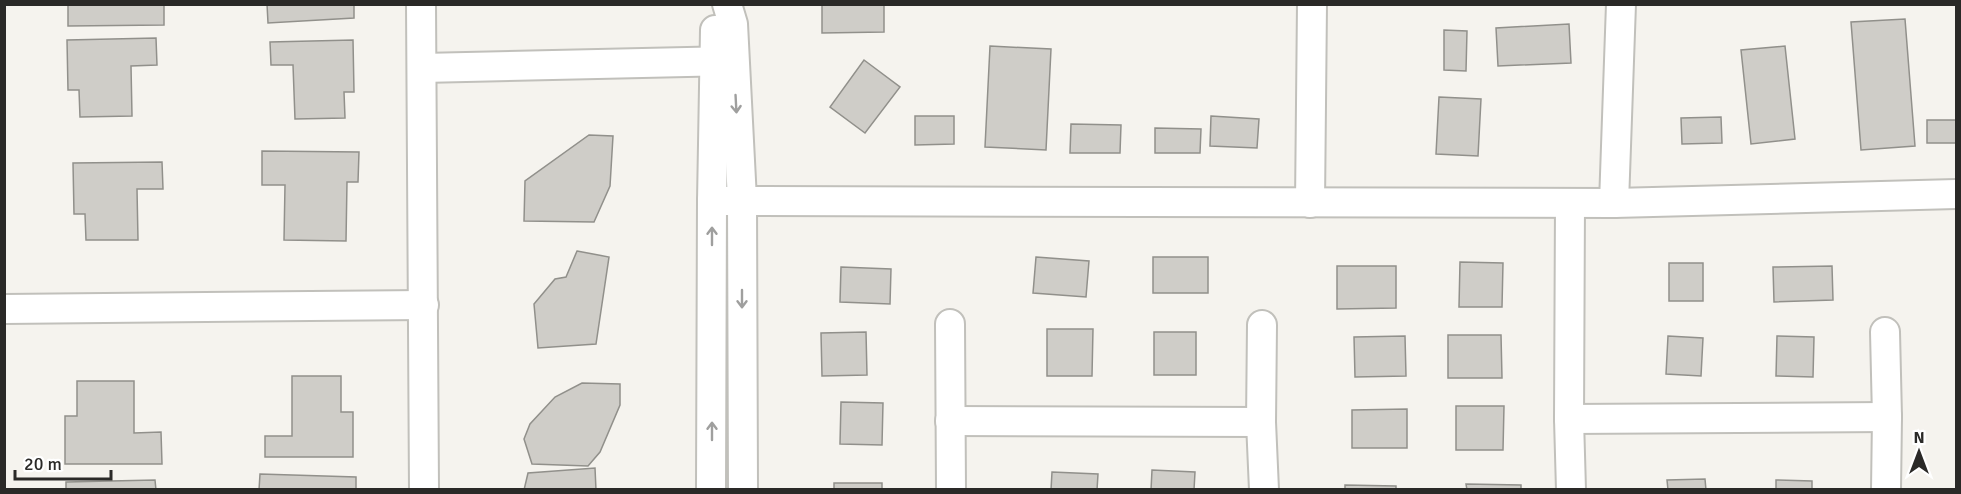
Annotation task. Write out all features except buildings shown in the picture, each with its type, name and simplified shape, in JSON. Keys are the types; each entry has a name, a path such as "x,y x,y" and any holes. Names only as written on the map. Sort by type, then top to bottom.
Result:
{"street":[{"path":"421,4 424,489"},
{"path":"718,4 715,25 724,61 742,200 743,489"},
{"path":"711,489 712,201 724,61 733,24 728,4"},
{"path":"1310,203 1312,4"},
{"path":"1614,203 1621,4"},
{"path":"422,68 724,61"},
{"path":"712,201 1614,203 1956,194"},
{"path":"1570,203 1571,489"},
{"path":"4,309 424,305"},
{"path":"951,324 951,489"},
{"path":"1262,325 1264,489"},
{"path":"1885,332 1886,489"},
{"path":"1569,419 1887,417"},
{"path":"951,421 1262,422"}]}
